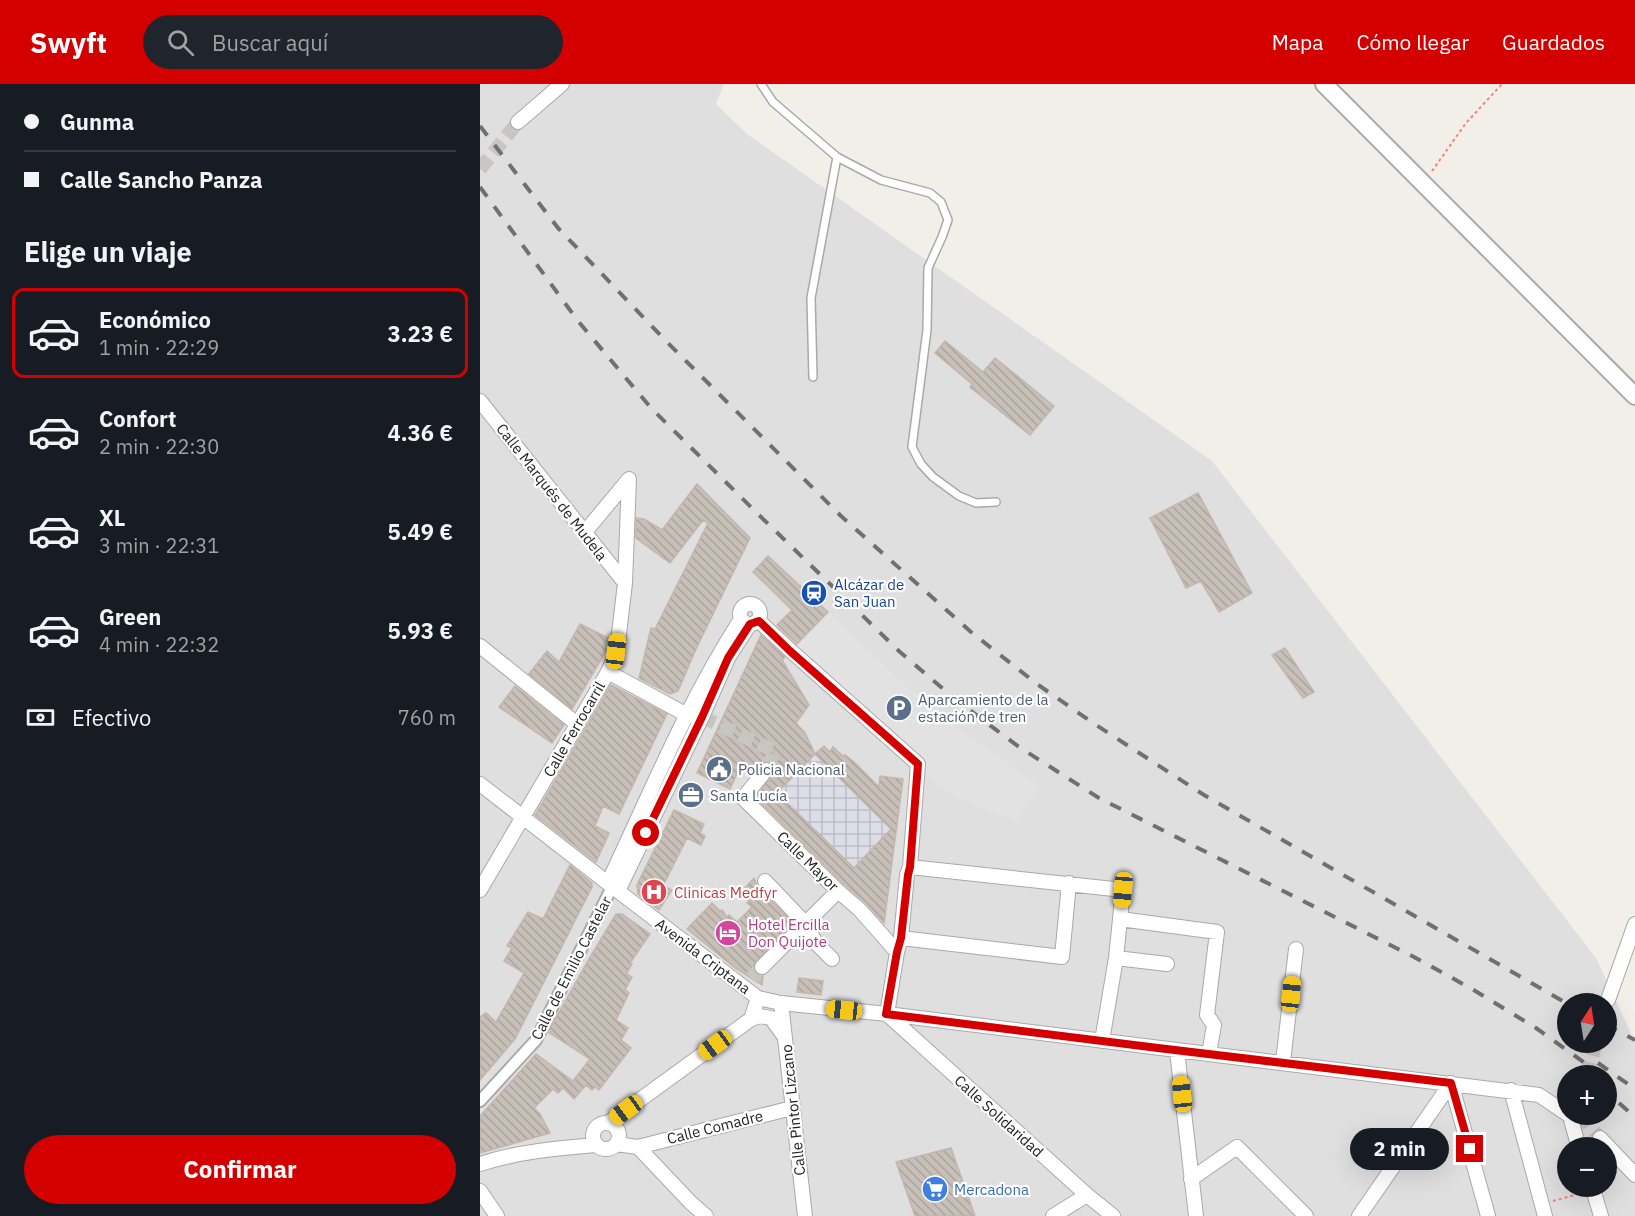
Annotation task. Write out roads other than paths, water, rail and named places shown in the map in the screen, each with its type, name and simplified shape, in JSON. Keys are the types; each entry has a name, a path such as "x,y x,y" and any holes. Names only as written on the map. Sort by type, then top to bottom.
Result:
{"street":[{"path":"518,122 562,84"},
{"path":"1324,84 1635,396"},
{"name":"Calle Marqués de Mudela","path":"480,401 625,583"},
{"name":"Calle Ferrocarril","path":"480,890 608,672 616,651 625,583 628,479 585,532"},
{"path":"613,887 687,715 719,653 750,621"},
{"path":"613,887 702,717 728,658 750,621"},
{"path":"750,621 790,651 918,764 910,867 886,1014"},
{"path":"480,646 577,724"},
{"path":"608,672 687,715 702,717"},
{"name":"Calle Mayor","path":"766,770 743,798 838,891 899,945"},
{"name":"Avenida Criptana","path":"480,784 613,887 747,982 758,998 782,1003 1511,1090 1539,1095 1570,1116 1576,1137"},
{"path":"910,867 1123,890 1116,958 1102,1041"},
{"path":"765,880 805,923 816,943 832,959"},
{"path":"899,945 1062,957 1069,883"},
{"name":"Calle de Emilio Castelar","path":"480,1101 536,1040 613,887"},
{"path":"762,967 838,891"},
{"path":"1120,919 1217,932 1207,1015 1214,1024 1209,1054"},
{"path":"1610,993 1635,924"},
{"path":"1283,1062 1296,949"},
{"path":"1116,958 1167,964"},
{"path":"751,1019 758,998"},
{"name":"Calle Pintor Lizcano","path":"782,1003 805,1216"},
{"name":"Calle Solidaridad","path":"886,1014 1087,1196 1113,1216"},
{"path":"594,1140 596,1127 608,1123 751,1019 760,1016 771,1018 785,1037"},
{"path":"1177,1051 1196,1216"},
{"path":"1359,1216 1451,1083"},
{"path":"1451,1083 1488,1216"},
{"path":"1511,1090 1543,1210"},
{"name":"Calle Comadre","path":"638,1147 792,1108"},
{"path":"594,1140 604,1149 609,1149 616,1144 618,1131 608,1123"},
{"path":"480,1164 594,1140"},
{"path":"616,1144 638,1147 706,1216"},
{"path":"1191,1179 1238,1147 1306,1216"},
{"path":"1617,1156 1635,1175"},
{"path":"480,1191 497,1216"},
{"path":"1053,1216 1087,1196"},
{"path":"1596,1197 1601,1216"}],"lane":[{"path":"761,84 773,102 837,157 880,180 930,193 941,202 948,220 928,268 927,330 912,447 921,464 933,477 959,496 976,503 996,502"},
{"path":"813,377 811,298 837,157"}],"tunnel":[{"path":"480,169 518,122"},
{"path":"702,717 775,751 766,770"},
{"path":"751,978 762,967"},
{"path":"1590,1065 1593,1053"},
{"path":"1589,1125 1599,1137"}],"railway":[{"path":"480,126 558,228 664,339 841,516 971,632 1037,684 1204,795 1557,998"},
{"path":"480,187 578,321 651,408 900,652 955,699 1019,747 1099,798 1414,957 1536,1028 1588,1065"},
{"path":"1617,1031 1635,1040"},
{"path":"1598,1063 1635,1089"},
{"path":"1619,1103 1635,1117"}],"place":[{"name":"Alcázar de San Juan","path":"814,593"},
{"name":"Aparcamiento de la estación de tren","path":"899,708"},
{"name":"Policia Nacional","path":"719,769"},
{"name":"Santa Lucía","path":"691,795"},
{"name":"Clinicas Medfyr","path":"654,892"},
{"name":"Hotel Ercilla Don Quijote","path":"728,933"},
{"name":"Mercadona","path":"935,1189"}]}
